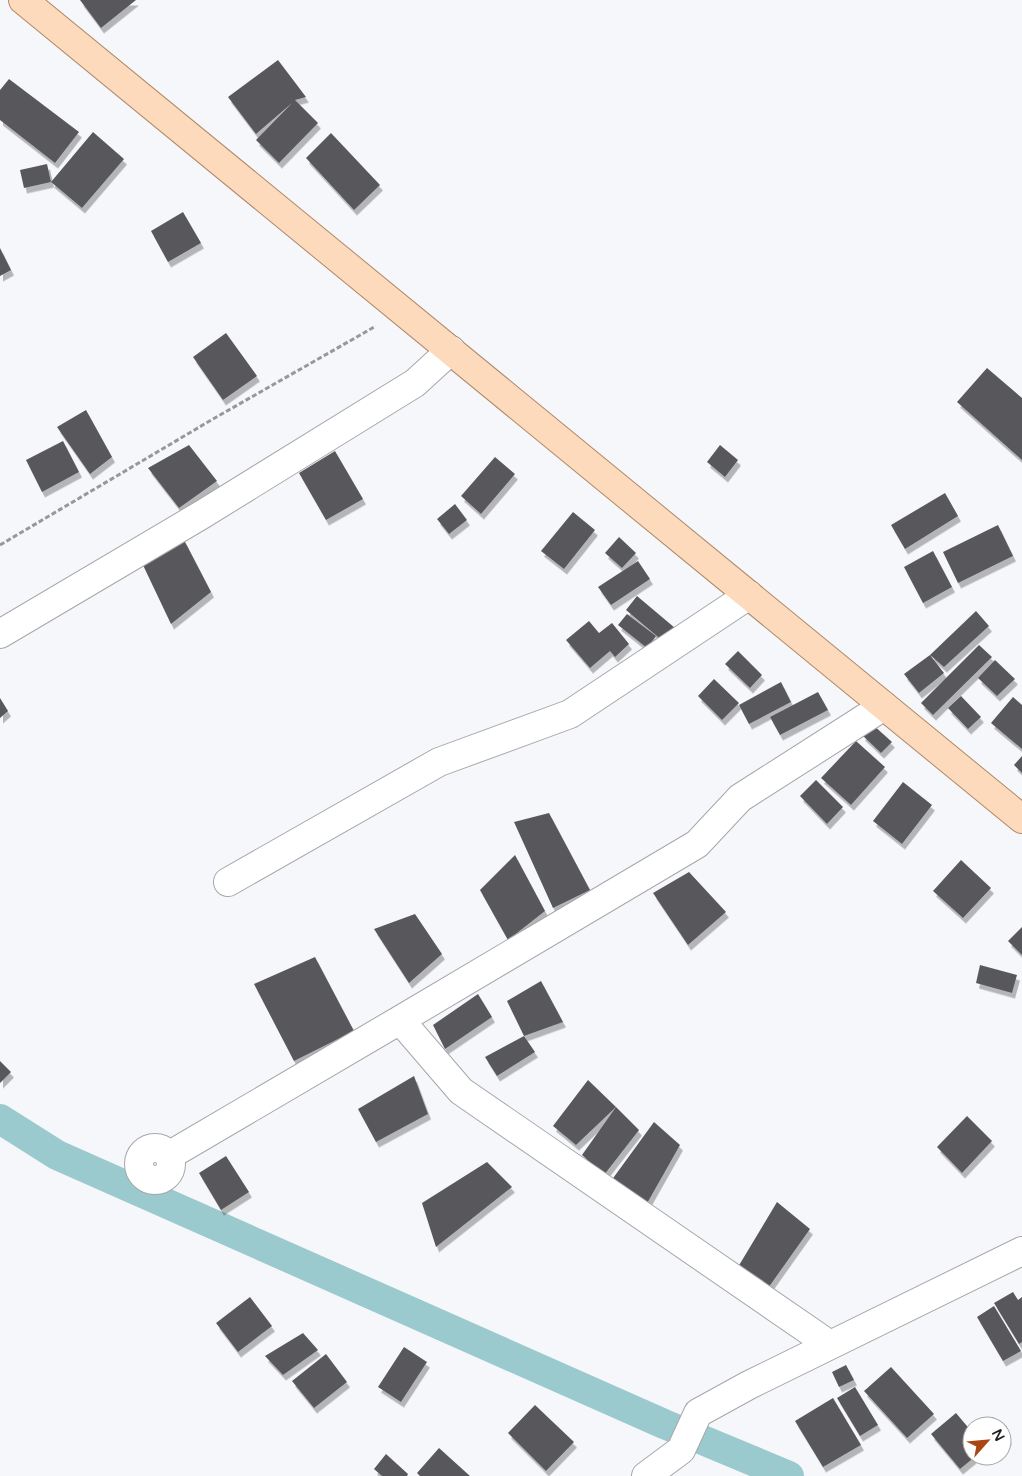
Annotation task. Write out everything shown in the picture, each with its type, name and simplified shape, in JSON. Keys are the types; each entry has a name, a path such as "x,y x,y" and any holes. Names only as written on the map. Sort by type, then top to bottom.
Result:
{"main road":[{"path":"34,3 402,311 1022,819"}],"street":[{"path":"0,634 203,514 415,383 451,350"},
{"path":"228,882 438,762 570,714 748,594"},
{"path":"170,1155 697,844 740,798 884,706"},
{"path":"400,1020 461,1091 830,1345"},
{"path":"646,1476 681,1450 698,1413 749,1384 1022,1251"}],"path":[{"path":"0,545 402,311"}],"building":[{"path":"80,0 136,0 101,28"},
{"path":"278,60 306,97 295,100 318,123 279,163 256,140 292,103 256,134 228,97"},
{"path":"9,79 79,132 55,163 0,120 0,90"},
{"path":"93,132 124,159 82,208 51,182"},
{"path":"331,133 380,185 354,210 306,158"},
{"path":"47,164 51,182 24,188 20,170"},
{"path":"183,212 201,243 168,262 151,231"},
{"path":"0,248 11,270 0,276"},
{"path":"226,333 257,376 223,400 193,357"},
{"path":"987,368 1022,398 1022,460 957,402"},
{"path":"86,410 112,457 90,474 57,427"},
{"path":"63,441 79,472 42,492 26,460"},
{"path":"189,445 217,481 179,508 148,468"},
{"path":"720,445 738,460 725,477 707,462"},
{"path":"335,451 363,499 326,520 299,473"},
{"path":"495,457 515,474 481,514 461,496"},
{"path":"945,493 958,516 905,549 891,525"},
{"path":"455,504 467,520 449,534 437,519"},
{"path":"573,512 595,530 564,569 541,551"},
{"path":"998,525 1013,556 958,583 943,552"},
{"path":"619,537 636,553 622,568 605,553"},
{"path":"184,540 211,592 171,624 142,563"},
{"path":"933,551 952,587 923,603 904,567"},
{"path":"638,561 650,579 611,605 598,587"},
{"path":"637,596 675,628 664,642 626,610"},
{"path":"976,611 989,626 944,667 930,655"},
{"path":"627,614 656,636 647,648 618,625"},
{"path":"589,621 599,633 612,623 629,644 615,657 610,651 590,668 566,640"},
{"path":"979,645 992,657 933,715 921,703"},
{"path":"738,651 762,675 750,688 725,664"},
{"path":"930,655 944,673 919,693 904,674"},
{"path":"995,660 1015,679 997,696 978,678"},
{"path":"714,679 739,703 722,720 698,696"},
{"path":"781,682 791,702 749,724 739,705"},
{"path":"818,692 828,710 780,735 770,717"},
{"path":"961,696 981,717 968,729 948,708"},
{"path":"1013,697 1022,705 1022,749 991,723"},
{"path":"0,698 8,711 0,718"},
{"path":"872,724 892,742 881,753 862,735"},
{"path":"856,741 885,767 851,805 821,778"},
{"path":"1022,756 1022,773 1014,765"},
{"path":"816,780 843,807 827,824 800,796"},
{"path":"903,782 932,805 902,844 873,821"},
{"path":"549,813 590,890 553,908 514,822"},
{"path":"515,855 545,911 508,940 480,890"},
{"path":"961,860 991,888 963,918 933,891"},
{"path":"689,872 726,912 688,945 653,893"},
{"path":"415,914 442,954 409,983 374,929"},
{"path":"1022,927 1022,955 1008,941"},
{"path":"315,957 354,1031 294,1061 254,984"},
{"path":"980,965 1017,975 1012,993 976,983"},
{"path":"541,981 563,1022 524,1036 507,1001"},
{"path":"478,994 492,1017 445,1049 433,1025"},
{"path":"524,1036 535,1052 497,1076 485,1057"},
{"path":"0,1061 11,1072 0,1083"},
{"path":"414,1076 428,1114 376,1142 358,1109"},
{"path":"588,1080 616,1107 576,1145 553,1126"},
{"path":"616,1107 639,1130 604,1175 582,1155"},
{"path":"967,1116 992,1141 962,1173 937,1147"},
{"path":"654,1122 680,1145 645,1207 611,1181"},
{"path":"226,1156 249,1192 221,1210 199,1173"},
{"path":"487,1162 512,1187 436,1247 422,1203"},
{"path":"777,1202 810,1229 766,1291 738,1267"},
{"path":"1013,1292 1018,1300 1022,1297 1022,1342 1019,1344 994,1303"},
{"path":"250,1297 272,1326 238,1352 216,1323"},
{"path":"994,1306 1021,1351 1003,1361 977,1317"},
{"path":"303,1333 318,1350 283,1375 265,1356"},
{"path":"404,1347 427,1362 401,1402 378,1387"},
{"path":"326,1354 347,1382 314,1408 292,1381"},
{"path":"846,1365 854,1380 839,1387 832,1372"},
{"path":"891,1367 934,1414 907,1438 864,1391"},
{"path":"855,1387 878,1425 860,1436 837,1398"},
{"path":"833,1398 861,1445 823,1467 795,1421"},
{"path":"535,1405 574,1442 546,1471 508,1433"},
{"path":"956,1413 962,1420 962,1466 964,1466 960,1469 931,1434"},
{"path":"439,1448 470,1476 420,1476 417,1473"},
{"path":"386,1454 408,1474 407,1476 382,1476 374,1469"}],"waterway":[{"path":"0,1119 57,1155 664,1424 789,1476"}]}
